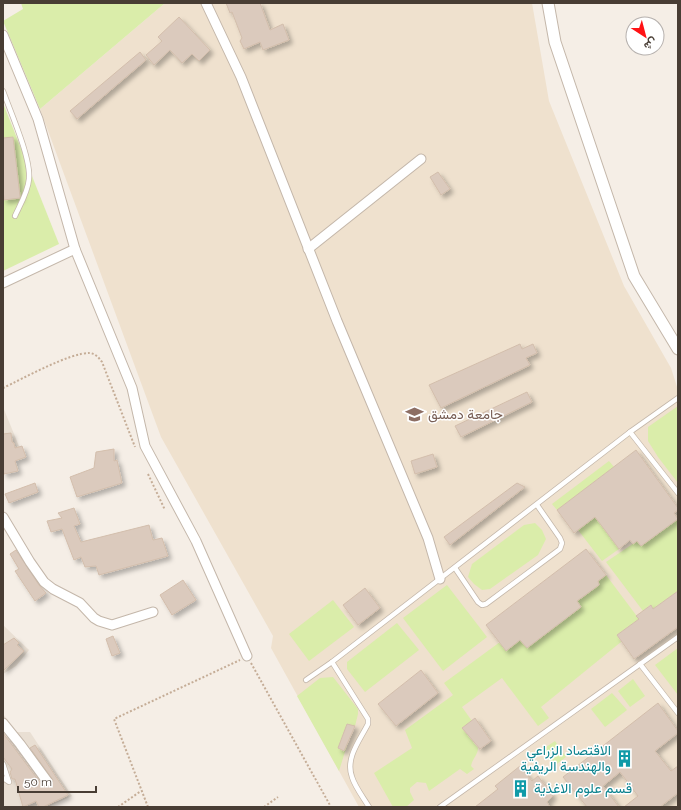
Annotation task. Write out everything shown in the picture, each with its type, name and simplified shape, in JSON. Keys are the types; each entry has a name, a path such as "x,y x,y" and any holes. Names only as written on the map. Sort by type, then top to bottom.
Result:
{"street":[{"path":"206,3 241,77 337,321 428,538 440,579"},
{"path":"548,3 555,42 634,276 678,349"},
{"path":"3,35 38,119 75,249 132,388 145,446 196,541 247,656"},
{"path":"308,249 421,159"},
{"path":"3,283 75,249"},
{"path":"3,517 44,582 80,603 94,618 106,624 112,625 153,612"},
{"path":"3,723 47,781"}],"lane":[{"path":"3,91 26,156 29,172 28,186 15,216"},
{"path":"306,680 332,662 455,568 630,432 678,398"},
{"path":"630,432 678,493"},
{"path":"455,568 478,602 486,604 560,549 562,543 560,538 537,505"},
{"path":"440,807 678,637"},
{"path":"332,662 368,720 368,724 351,757 350,768 352,777 369,807"},
{"path":"640,664 678,713"},
{"path":"3,764 9,782 3,778"}],"path":[{"path":"3,388 72,356 91,353 98,357 136,450"},
{"path":"146,470 165,510"},
{"path":"148,807 114,719 247,656 331,807"},
{"path":"118,807 142,790"},
{"path":"264,807 278,797"}],"shaded area":[{"name":"جامعة دمشق","path":"165,3 532,3 549,101 624,286 671,368 678,390 678,807 359,807 271,648 273,636 161,437 40,109"},
{"path":"3,407 23,456 3,462"},
{"path":"3,625 29,650 16,666 3,674"},
{"path":"3,714 16,732 30,732 72,796 48,807 3,807"}],"green space":[{"path":"21,3 165,3 40,109 3,21 23,9"},
{"path":"3,103 59,244 3,271"},
{"path":"678,406 678,483 648,441 648,427"},
{"path":"609,461 614,467 557,510 552,504"},
{"path":"653,474 619,549 602,561 578,530"},
{"path":"678,519 678,591 653,609 650,605 643,611 606,562 637,541 641,546"},
{"path":"535,523 542,530 546,539 538,555 490,589 482,590 474,584 468,577 472,564 524,525"},
{"path":"606,575 639,619 617,635 621,642 541,707 549,718 538,726 502,678 462,707 472,721 462,728 478,748 471,766 474,769 467,774 460,769 429,791 426,783 417,782 410,788 410,792 414,800 406,807 393,807 374,773 412,748 405,730 453,695 444,683 500,642 520,640 527,648 581,607 575,599 582,598 599,585 598,581"},
{"path":"447,585 487,637 443,671 403,618"},
{"path":"333,600 354,627 309,661 289,634"},
{"path":"397,623 419,650 365,692 347,669 347,662"},
{"path":"678,648 678,695 655,665"},
{"path":"333,677 358,709 355,726 347,724 341,740 348,742 339,771 297,696 320,678"},
{"path":"633,679 645,696 630,707 618,691"},
{"path":"612,693 627,710 605,727 591,709"},
{"path":"555,741 566,757 554,766 543,749"}],"building":[{"path":"226,3 260,3 270,30 283,24 289,40 263,50 260,42 244,49 240,41 242,38 232,12 230,13"},
{"path":"179,17 210,50 199,61 192,54 182,63 170,50 154,65 146,55 162,41 158,37"},
{"path":"140,52 146,60 77,119 70,111"},
{"path":"13,137 20,198 4,200 3,138"},
{"path":"438,172 450,189 441,195 430,177"},
{"path":"520,344 522,349 533,344 537,353 526,358 530,365 441,408 429,385"},
{"path":"527,392 532,402 461,437 455,426"},
{"path":"11,433 12,442 14,443 15,448 22,446 26,457 15,461 18,471 4,474 3,434"},
{"path":"114,449 114,461 117,460 122,483 77,497 70,477 94,468 96,452"},
{"path":"636,450 678,508 678,510 674,513 678,519 641,546 637,541 633,544 630,540 619,549 595,517 574,533 557,510"},
{"path":"433,454 437,467 415,474 411,461"},
{"path":"35,483 38,492 9,503 5,494"},
{"path":"517,483 525,487 450,545 444,537"},
{"path":"74,508 80,524 74,526 81,542 149,525 153,540 162,538 168,556 99,575 96,566 85,567 81,557 74,560 62,529 51,532 47,521 62,518 58,513"},
{"path":"586,549 606,575 598,581 599,585 577,601 581,607 527,648 520,640 506,651 486,625"},
{"path":"16,550 46,593 35,601 15,571 19,569 10,554"},
{"path":"183,580 196,600 172,615 160,595"},
{"path":"365,588 380,608 358,625 343,605"},
{"path":"678,591 678,627 634,659 617,635 639,619 636,616 651,605 653,609"},
{"path":"113,636 120,653 112,656 106,639"},
{"path":"14,638 19,643 17,645 24,651 3,671 3,645"},
{"path":"421,670 438,693 396,726 378,704"},
{"name":"الاقتصاد الزراعي والهندسة الريفية","path":"658,703 678,731 678,733 655,751 671,771 678,766 678,793 660,807 624,807 638,796 620,772 603,786 619,807 587,807 563,777"},
{"path":"475,718 491,741 480,749 462,728"},
{"path":"347,724 355,726 344,751 338,748"},
{"path":"3,733 42,785 48,787 52,784 53,780 30,748 35,745 68,795 43,807 39,807 36,801 23,807 15,779 12,779 10,772 12,769 3,757"},
{"name":"قسم علوم الاغذية","path":"520,766 532,781 538,776 553,796 547,802 550,807 475,807 498,789 495,786"}],"place":[{"name":"جامعة دمشق","path":"415,414"},
{"name":"الاقتصاد الزراعي والهندسة الريفية","path":"624,758"},
{"name":"قسم علوم الاغذية","path":"521,788"}]}
